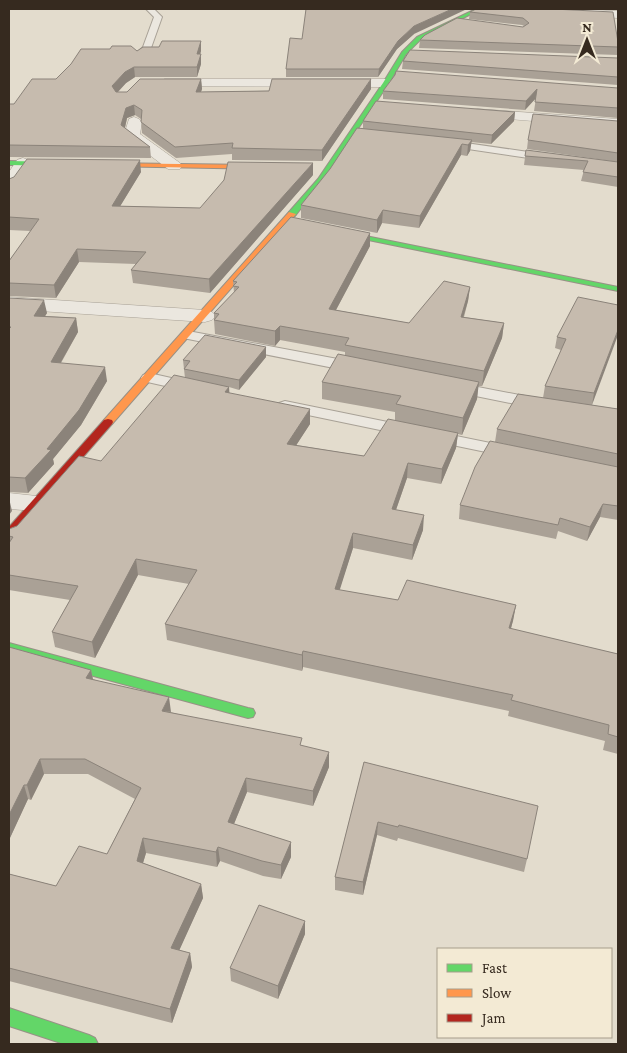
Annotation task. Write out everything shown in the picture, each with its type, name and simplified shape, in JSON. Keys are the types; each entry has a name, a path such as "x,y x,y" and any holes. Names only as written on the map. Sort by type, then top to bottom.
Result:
{"street":[{"path":"9,534 291,222 323,168 356,134 372,104 404,53 419,38 479,9"},
{"path":"516,9 618,15"},
{"path":"404,53 424,54"},
{"path":"155,83 389,78 412,75"},
{"path":"372,104 392,106"},
{"path":"461,111 618,124"},
{"path":"134,122 132,136 174,166"},
{"path":"9,184 16,163 70,164"},
{"path":"89,164 280,167"},
{"path":"326,230 618,289"},
{"path":"9,303 205,316"},
{"path":"9,501 38,503"},
{"path":"9,648 248,712"},
{"path":"9,1017 89,1044"}],"lane":[{"path":"138,56 147,48 158,17 150,9"},
{"path":"451,21 469,24"},
{"path":"437,142 561,159"},
{"path":"188,335 370,370"},
{"path":"149,378 208,390"},
{"path":"437,384 552,406"},
{"path":"266,402 530,456"}],"building":[{"path":"306,9 452,9 414,26 398,41 379,69 286,69 290,38 302,39"},
{"path":"476,9 553,9 613,12 618,47 420,40 425,35 457,18 523,27 529,23 523,18 470,12"},
{"path":"162,41 201,41 197,54 201,54 197,67 134,67 125,72 112,86 116,92 127,92 140,79 201,79 196,92 269,91 272,79 371,79 322,150 232,148 233,143 175,147 141,122 142,110 134,105 126,108 121,125 150,147 9,145 9,104 14,104 32,79 56,79 71,64 81,49 110,49 112,46 131,46 137,51 143,47 159,47"},
{"path":"410,50 618,58 618,77 403,61"},
{"path":"396,71 618,88 618,108 535,102 537,89 526,101 383,91"},
{"path":"376,101 515,112 492,135 363,121"},
{"path":"533,114 618,121 618,153 528,140"},
{"path":"357,128 472,140 468,145 462,144 420,216 383,210 377,220 301,205 330,169"},
{"path":"526,150 618,162 618,177 583,172 588,161 525,156"},
{"path":"27,159 140,160 112,206 200,208 224,180 228,162 313,163 209,279 131,270 146,252 77,249 54,285 9,283 9,261 39,219 9,217 9,179 14,177"},
{"path":"291,217 370,233 329,309 409,323 444,281 470,287 461,317 504,323 484,371 345,345 349,338 280,326 275,331 214,320 219,314 214,313 239,287 233,286 237,282 233,281"},
{"path":"578,297 618,305 618,330 594,393 545,386 566,339 557,337"},
{"path":"9,298 44,300 34,316 76,318 51,362 105,367 79,410 47,449 51,450 25,478 9,477 9,329 11,327 9,327"},
{"path":"205,335 266,347 239,380 184,369 190,361 183,360"},
{"path":"338,354 479,382 463,418 396,404 401,396 322,382"},
{"path":"174,375 229,387 225,392 310,409 287,444 364,456 388,419 458,433 442,469 408,463 392,509 424,515 413,545 353,533 335,589 398,600 407,580 516,605 509,628 618,654 618,737 608,734 609,725 511,700 513,695 303,651 302,655 165,624 197,570 136,559 92,642 52,632 78,586 9,575 9,543 13,537 9,536 9,529 17,526 79,456 101,461"},
{"path":"518,394 618,409 618,454 497,429"},
{"path":"490,441 618,467 618,506 603,504 590,527 560,518 558,525 460,505 475,467"},
{"path":"9,647 91,670 86,678 169,697 162,711 302,738 300,745 329,752 313,791 246,778 228,822 291,842 281,865 218,847 216,852 143,838 137,861 201,884 171,948 190,953 170,1009 9,968 9,874 56,886 79,846 107,854 141,788 85,759 40,759 9,815"},
{"path":"364,762 538,806 527,859 399,825 398,827 378,822 363,882 335,877"},
{"path":"259,905 305,921 278,986 230,968"}],"traffic: fast":[{"path":"292,214 320,180 386,83 404,53 419,38 479,9"},
{"path":"9,163 62,164"},
{"path":"334,231 618,289"},
{"path":"9,648 248,713"},
{"path":"9,1017 89,1044"}],"traffic: slow":[{"path":"102,165 264,167"},
{"path":"108,422 292,214"}],"traffic: jam":[{"path":"9,534 108,422"}]}
